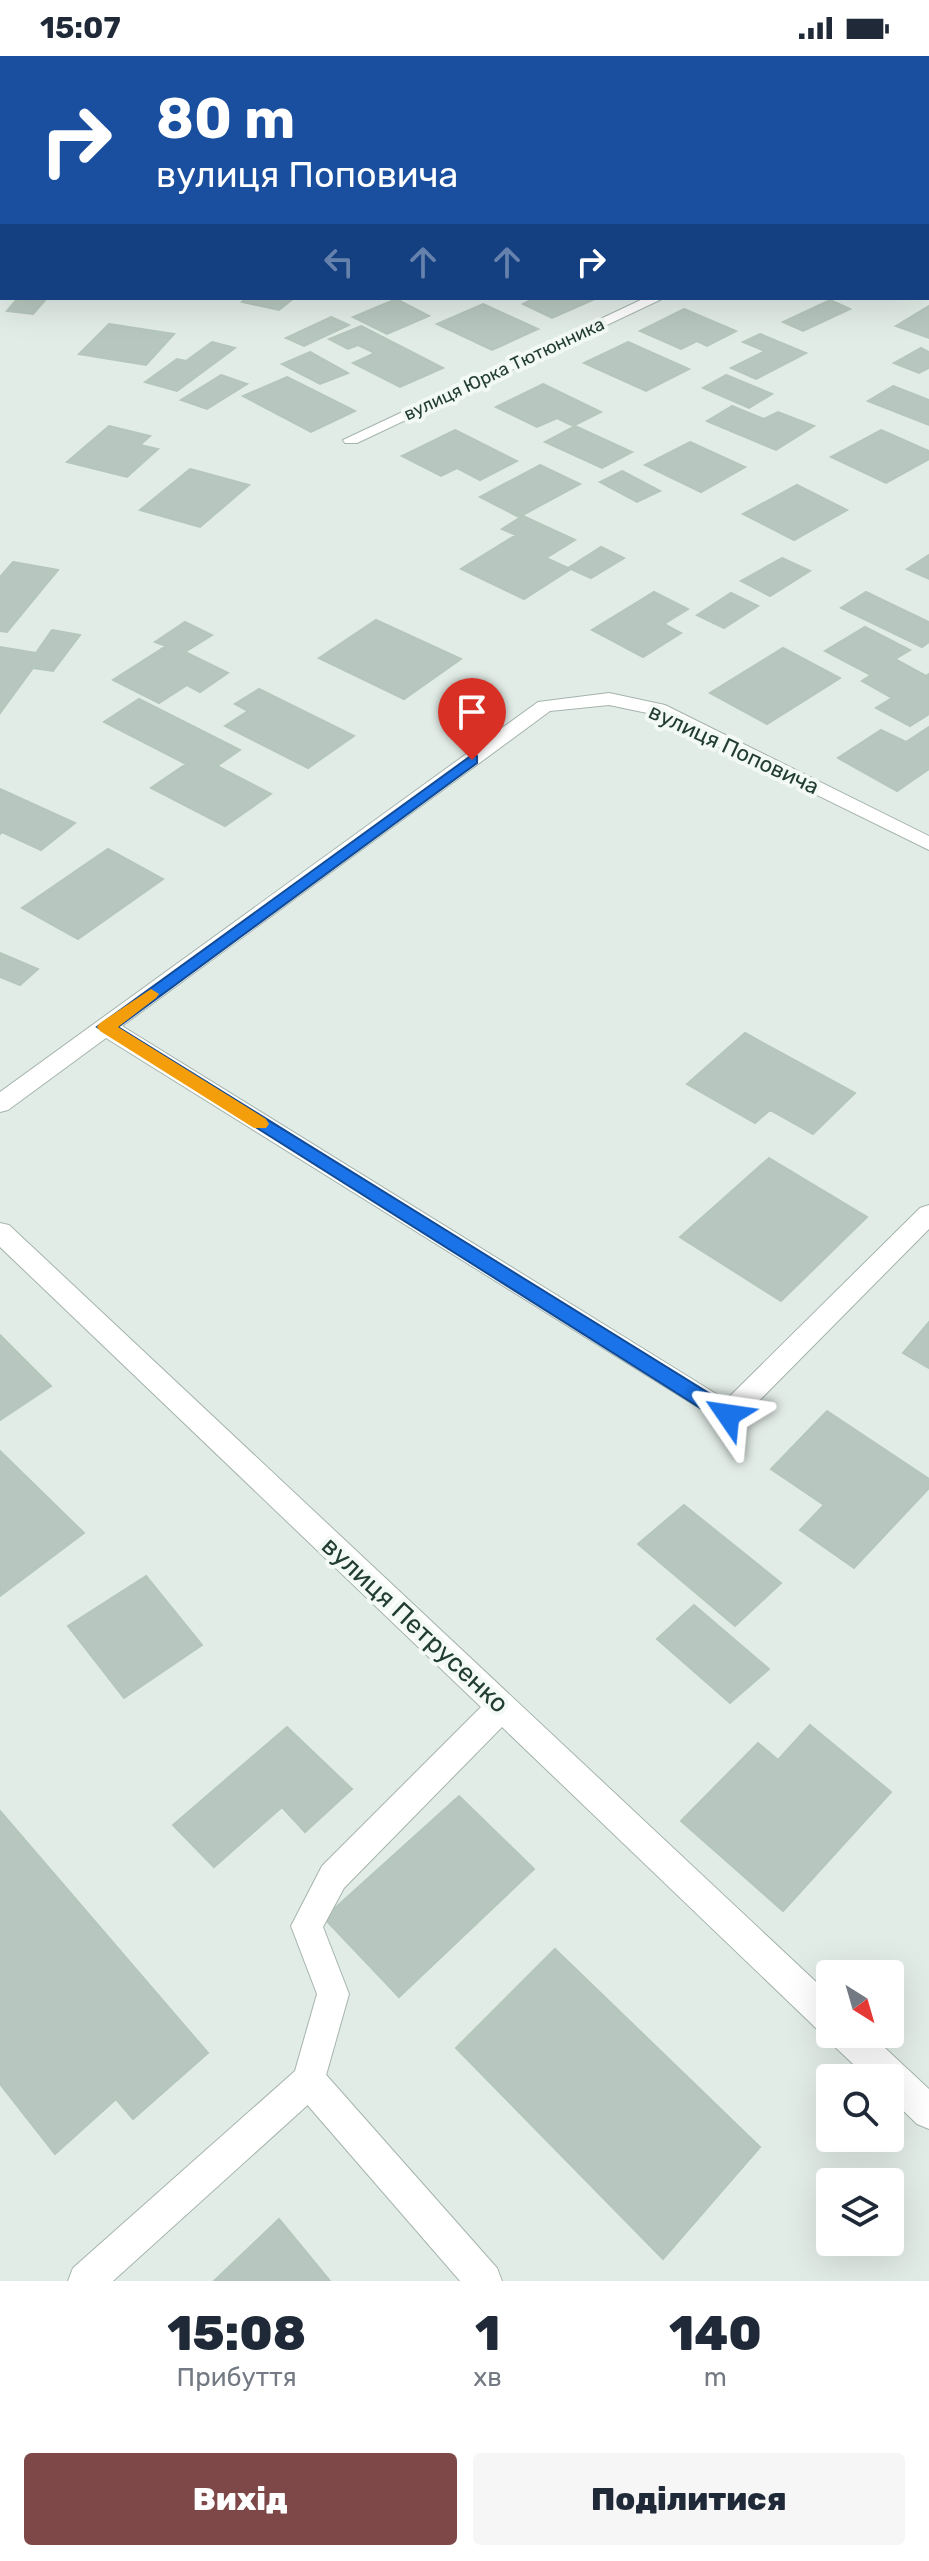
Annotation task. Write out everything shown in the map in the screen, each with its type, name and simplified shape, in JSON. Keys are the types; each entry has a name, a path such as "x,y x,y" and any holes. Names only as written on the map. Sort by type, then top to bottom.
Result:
{"street":[{"name":"вулиця Юрка Тютюнника","path":"351,440 653,300"},
{"name":"вулиця Поповича","path":"0,1104 545,706 609,699 658,709 929,844"},
{"path":"106,1027 728,1415 929,1214"},
{"name":"вулиця Петрусенко","path":"0,1232 816,2005"},
{"path":"86,2281 309,2081 333,1994 307,1926 333,1877 502,1707"},
{"path":"861,2048 929,2112"},
{"path":"309,2081 484,2281"}],"building":[{"path":"16,300 45,300 33,314 7,311"},
{"path":"244,300 292,300 279,310 242,302"},
{"path":"394,300 429,316 387,334 353,317"},
{"path":"531,300 592,300 552,318 523,304"},
{"path":"830,300 850,309 803,331 783,322"},
{"path":"483,304 538,329 492,350 437,324"},
{"path":"929,306 929,338 896,326"},
{"path":"684,309 736,331 707,346 697,341 681,349 640,331"},
{"path":"331,317 349,325 304,346 286,338"},
{"path":"109,324 174,334 146,365 79,354"},
{"path":"361,326 443,368 400,387 353,363 375,353 358,345 348,349 329,339"},
{"path":"760,334 806,353 756,379 731,368 765,351 743,342"},
{"path":"212,342 235,348 177,391 145,382 177,359 186,361"},
{"path":"628,342 689,369 646,391 584,363"},
{"path":"921,348 929,352 929,368 919,373 894,363"},
{"path":"310,352 348,373 320,384 282,364"},
{"path":"221,375 247,384 207,409 181,400"},
{"path":"726,375 772,394 749,408 703,388"},
{"path":"287,377 355,411 311,432 243,396"},
{"path":"543,384 601,412 573,426 557,418 537,427 496,407"},
{"path":"893,386 929,400 929,425 868,401"},
{"path":"732,406 764,419 778,412 814,426 776,450 707,421"},
{"path":"109,426 150,436 140,445 158,449 127,477 67,462"},
{"path":"575,426 632,452 602,468 545,442"},
{"path":"455,430 517,461 480,480 457,468 441,476 402,456"},
{"path":"881,430 929,451 929,459 886,483 831,457"},
{"path":"690,442 745,467 701,492 645,465"},
{"path":"540,465 580,484 519,517 480,497"},
{"path":"190,469 249,485 200,527 140,510"},
{"path":"622,471 660,491 637,502 600,482"},
{"path":"797,485 847,510 794,540 743,514"},
{"path":"523,516 575,540 546,558 568,568 601,547 624,558 591,578 571,569 524,599 461,569 516,535 502,529"},
{"path":"929,555 929,579 907,569"},
{"path":"782,558 810,571 770,596 741,581"},
{"path":"13,562 58,570 7,632 0,631 0,577"},
{"path":"654,592 688,609 664,624 681,633 643,657 592,630"},
{"path":"866,592 929,622 929,642 922,647 841,608"},
{"path":"731,593 758,606 724,628 697,615"},
{"path":"376,620 461,659 404,699 319,658"},
{"path":"185,622 212,635 185,652 228,673 200,692 187,685 159,703 113,680 166,646 155,642"},
{"path":"865,627 910,650 895,659 926,676 929,674 929,714 910,726 876,708 892,698 862,681 871,675 825,651"},
{"path":"52,630 80,635 53,671 33,668 0,713 0,647 36,653"},
{"path":"783,648 840,678 767,724 710,693"},
{"path":"259,689 354,736 308,768 225,726 248,711 235,704"},
{"path":"139,699 240,750 217,766 271,794 225,826 151,788 186,764 104,722"},
{"path":"929,727 929,769 897,791 838,758 881,730 906,742"},
{"path":"0,789 75,823 41,850 2,832 0,834"},
{"path":"108,849 163,879 78,939 22,908"},
{"path":"0,953 38,969 20,985 0,977"},
{"path":"745,1033 855,1093 813,1134 770,1110 755,1123 687,1084"},
{"path":"769,1158 867,1217 781,1301 680,1237"},
{"path":"929,1322 929,1368 903,1353"},
{"path":"0,1335 51,1386 0,1420"},
{"path":"827,1411 929,1479 929,1488 854,1568 800,1530 824,1505 771,1469"},
{"path":"0,1451 84,1533 0,1596"},
{"path":"684,1505 781,1583 735,1626 638,1544"},
{"path":"146,1576 202,1645 124,1698 68,1626"},
{"path":"694,1605 769,1669 730,1703 657,1639"},
{"path":"810,1725 891,1792 783,1911 681,1821 758,1743 778,1760"},
{"path":"287,1727 352,1789 305,1832 282,1807 214,1867 173,1825"},
{"path":"459,1796 534,1869 399,1997 324,1918"},
{"path":"0,1811 208,2053 133,2119 116,2099 55,2154 0,2084"},
{"path":"555,1949 760,2147 663,2259 456,2048"},
{"path":"279,2219 330,2281 214,2281"}],"slow traffic":[{"path":"151,994 106,1027 260,1124"}],"route":[{"path":"472,760 106,1027 728,1415"}]}
